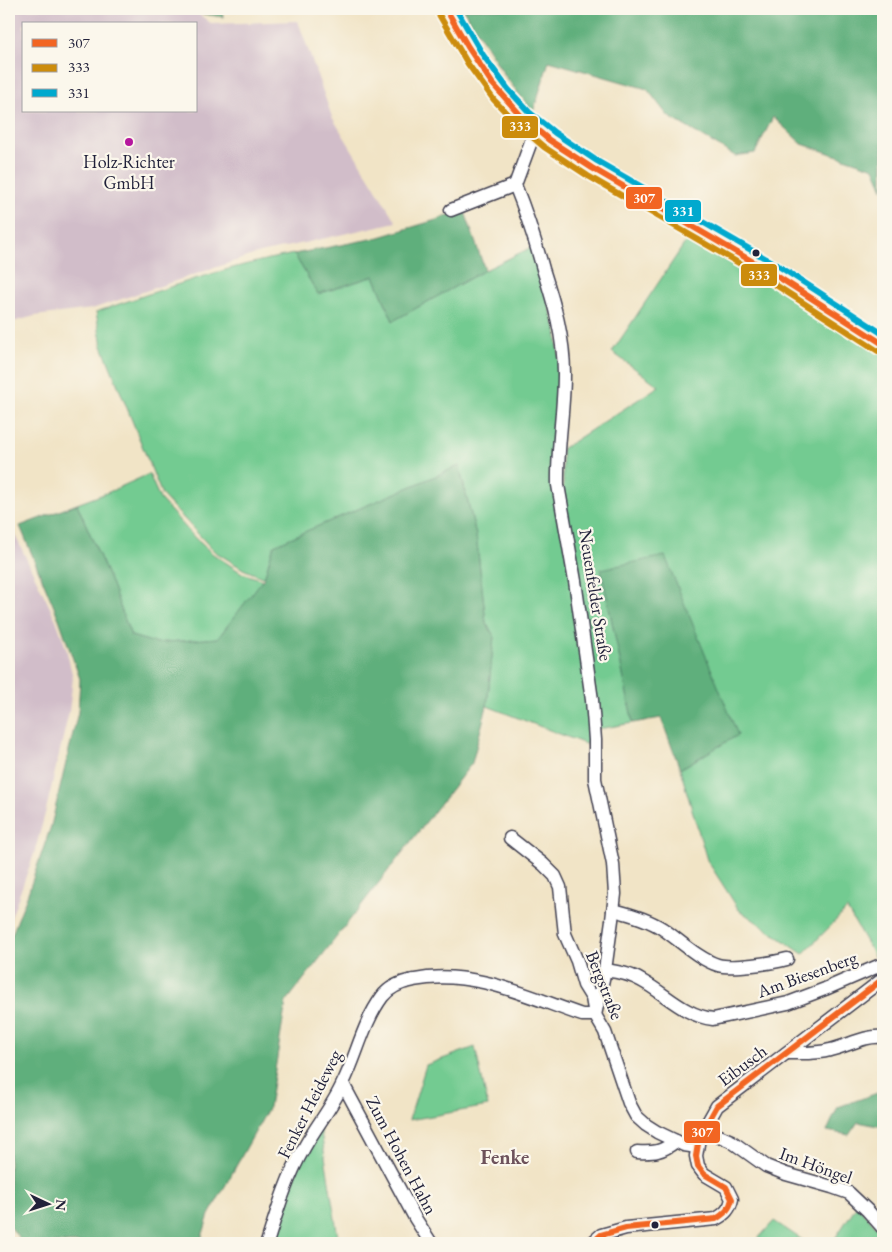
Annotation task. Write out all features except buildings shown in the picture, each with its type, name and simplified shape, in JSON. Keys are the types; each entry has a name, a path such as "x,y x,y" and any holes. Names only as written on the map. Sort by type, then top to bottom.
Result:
{"main road":[{"path":"446,9 464,42 489,80 512,107 536,128 578,159 696,230 757,264 883,344"}],"street":[{"path":"451,210 515,185 536,128"},
{"name":"Neuenfelder Straße","path":"515,185 533,233 561,334 564,372 557,460 558,485 575,581 592,700 595,779 612,864 614,894 605,970 595,1015"},
{"name":"Bergstraße","path":"510,838 543,864 555,876 558,882 565,934 577,961 584,985 592,998 595,1015 605,1032 629,1104 636,1116 646,1125 676,1141 697,1147"},
{"path":"613,910 642,918 661,927 711,963 721,966 775,962 787,959"},
{"name":"Am Biesenberg","path":"605,970 626,974 642,980 683,1008 702,1017 713,1019 788,1003 883,964"},
{"name":"Fenker Heideweg","path":"267,1243 280,1203 303,1150 343,1084 368,1020 383,995 399,982 426,977 466,979 504,988 582,1016 595,1015"},
{"name":"Eibusch","path":"592,1243 609,1231 716,1219 725,1214 730,1207 732,1198 726,1187 704,1174 698,1166 697,1147 703,1129 717,1106 883,979"},
{"path":"787,1053 830,1050 858,1040 883,1037"},
{"name":"Zum Hohen Hahn","path":"343,1084 430,1243"},
{"name":"Im Höngel","path":"703,1129 731,1141 766,1166 786,1174 832,1186 849,1194 883,1228"},
{"path":"637,1152 653,1153 664,1149 676,1141"}],"shaded area":[{"path":"9,9 192,9 212,24 298,21 332,117 396,222 256,254 92,309 35,316 9,323"},
{"path":"12,529 56,620 66,648 73,678 69,712 46,810 34,854 9,923 9,530"}],"green space":[{"path":"196,9 222,9 223,17 202,14"},
{"path":"463,9 883,9 883,189 874,168 802,144 773,117 755,153 735,156 668,116 647,89 549,61 533,112 505,76"},
{"path":"464,209 485,270 393,321 374,276 318,294 294,254 376,238 436,220"},
{"path":"687,240 796,296 883,352 883,961 878,963 847,909 803,954 739,910 707,860 680,769 738,735 601,569 633,723 598,729 564,506 562,449 659,386 612,352"},
{"path":"532,247 556,328 561,375 553,467 589,697 588,745 487,706 494,636 486,623 476,535 459,466 274,545 264,578 243,569 214,551 162,495 102,346 96,312 219,272 294,254 318,294 374,276 393,321 485,270"},
{"path":"459,466 476,535 486,623 494,636 487,706 472,763 286,1002 269,1107 209,1215 200,1243 23,1243 9,1225 9,942 51,826 78,712 80,679 59,619 20,526 77,504 112,585 131,636 155,643 218,638 264,578 274,545"},
{"path":"149,474 160,499 195,538 213,554 242,573 263,580 218,638 155,643 131,636 112,585 77,504"},
{"path":"665,556 738,735 680,769 661,718 633,723 601,569"},
{"path":"475,1047 488,1106 409,1120 426,1065"},
{"path":"883,1091 883,1127 858,1122 849,1135 827,1131 838,1107"},
{"path":"320,1126 339,1243 269,1243 305,1151"},
{"path":"857,1205 883,1234 883,1243 832,1243"},
{"path":"774,1221 807,1243 754,1243"}],"transit line":[{"name":"307","path":"446,9 492,83 523,118 549,140 592,168 772,273 883,344"},
{"name":"331","path":"456,9 483,55 508,89 529,112 555,133 597,161 777,265 883,334"},
{"name":"333","path":"438,13 468,64 494,100 517,124 544,147 588,176 768,280 878,351"},
{"name":"307","path":"592,1243 601,1235 626,1228 716,1219 724,1213 730,1206 732,1199 726,1187 704,1174 698,1166 696,1156 699,1138 717,1106 883,979"}],"place":[{"name":"Holz-Richter GmbH","path":"129,142"}],"district":[{"name":"Fenke","path":"505,1157"}]}
